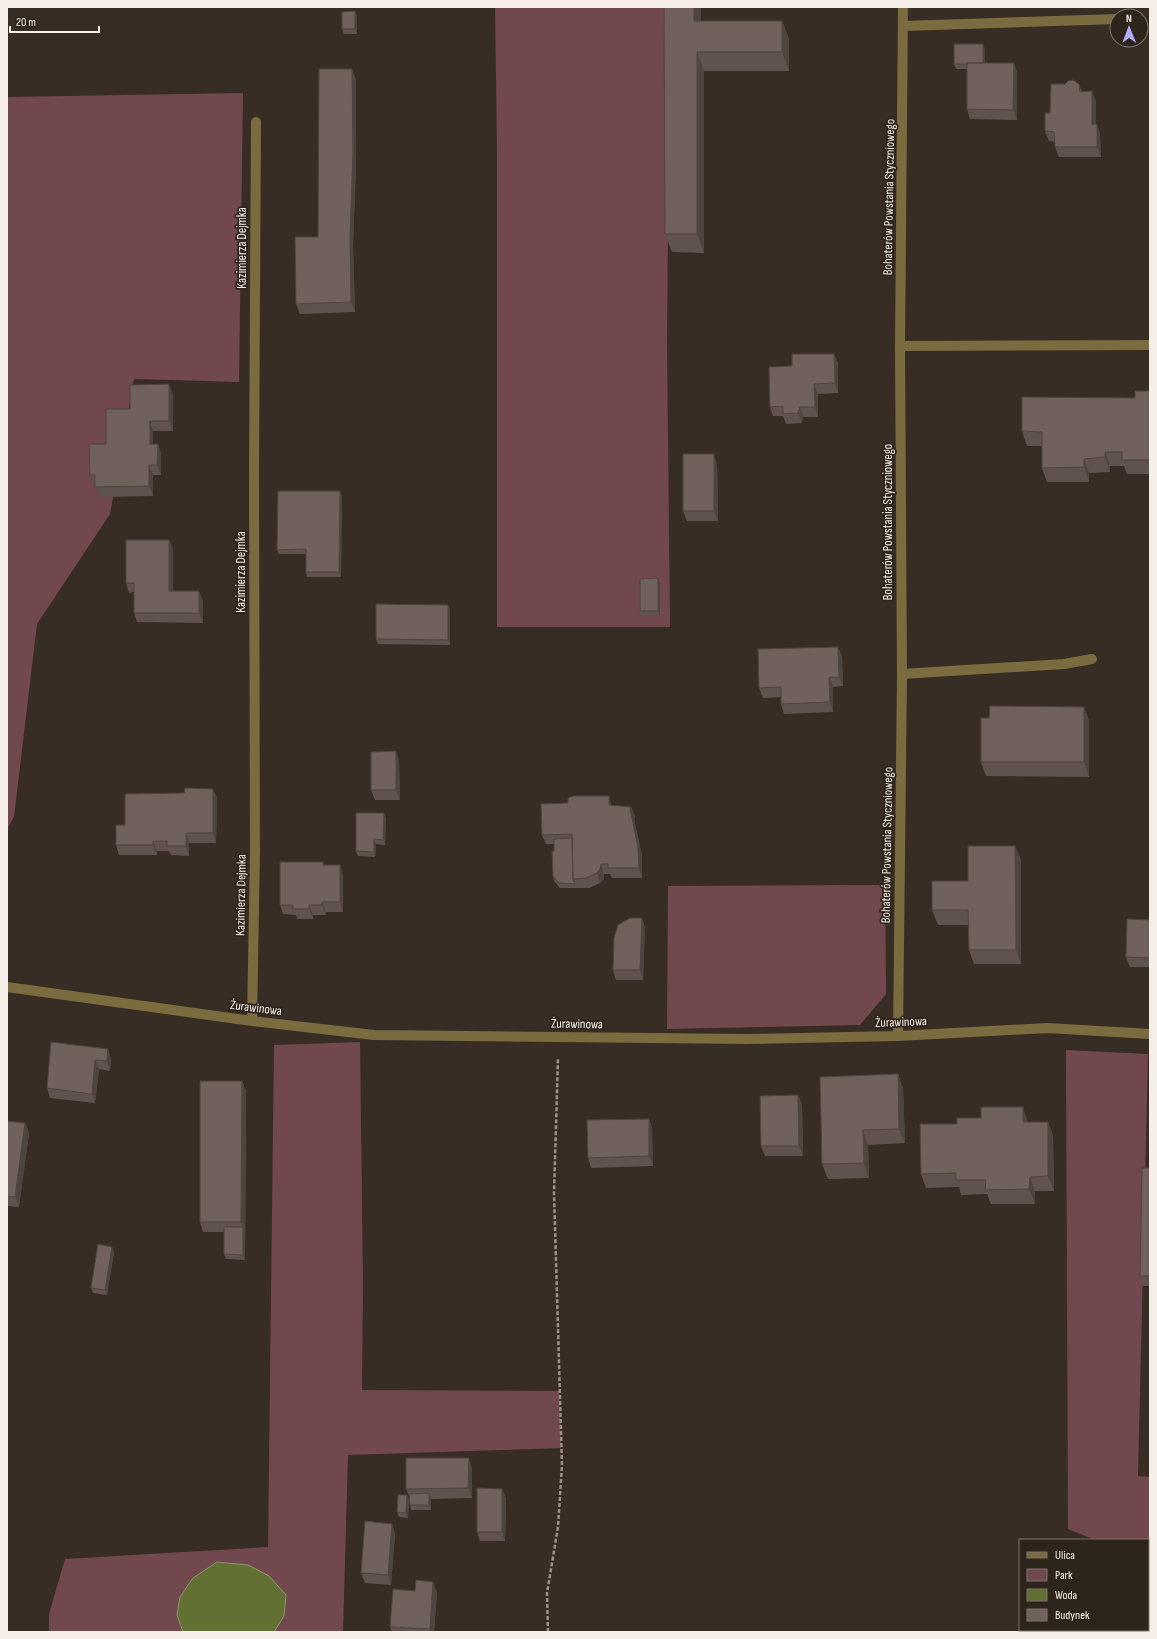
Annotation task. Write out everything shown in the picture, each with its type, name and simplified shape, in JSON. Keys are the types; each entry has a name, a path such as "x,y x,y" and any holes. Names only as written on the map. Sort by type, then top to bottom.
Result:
{"street":[{"name":"Bohaterów Powstania Styczniowego","path":"898,1036 902,674 900,346 904,7"},
{"path":"904,26 1109,19"},
{"name":"Kazimierza Dejmka","path":"252,1021 255,851 254,473 256,122"},
{"path":"900,346 1150,345"},
{"path":"902,674 1064,664 1092,660"},
{"name":"Żurawinowa","path":"7,987 252,1021 374,1036 747,1039 898,1036 1048,1028 1150,1034"}],"path":[{"path":"548,1632 547,1593 558,1527 562,1465 554,1193 558,1037"}],"green space":[{"path":"495,7 670,7 667,341 670,627 497,627 497,149"},
{"path":"243,93 239,382 134,379 110,514 37,624 14,817 7,829 7,97"},
{"path":"885,885 886,994 860,1025 667,1029 668,886"},
{"path":"360,1042 363,1284 362,1390 559,1391 561,1448 348,1455 343,1632 49,1632 49,1614 65,1559 268,1547 274,1045"},
{"path":"1066,1050 1148,1054 1138,1476 1150,1477 1150,1632 1115,1632 1149,1631 1149,1539 1093,1539 1068,1529"}],"water":[{"path":"217,1562 248,1565 269,1576 286,1595 284,1616 274,1632 183,1632 177,1615 180,1597 193,1578"}],"building":[{"path":"664,7 694,7 694,21 782,21 782,52 697,52 697,234 665,234"},
{"path":"355,11 355,29 342,29 342,12"},
{"path":"954,44 983,44 983,63 954,64"},
{"path":"967,63 1014,63 1013,110 967,109"},
{"path":"319,69 352,69 353,152 350,236 351,302 296,304 295,237 318,237"},
{"path":"1073,80 1079,84 1080,92 1092,91 1092,125 1097,124 1097,147 1055,147 1054,132 1045,131 1045,113 1050,113 1051,84 1065,84 1068,81"},
{"path":"792,354 834,354 835,383 814,384 815,407 800,407 798,413 783,414 783,406 770,407 769,367 792,366"},
{"path":"169,384 169,421 150,421 150,444 158,444 157,465 149,465 149,486 95,487 95,475 90,475 89,444 106,444 106,409 130,409 130,385"},
{"path":"1135,391 1150,391 1150,460 1122,460 1122,452 1105,452 1105,457 1084,459 1084,467 1042,468 1042,432 1022,431 1022,397 1135,398"},
{"path":"683,454 714,454 714,511 683,511"},
{"path":"278,491 340,491 339,572 306,572 306,549 277,550"},
{"path":"126,540 169,540 169,591 199,591 199,613 134,613 134,583 126,583"},
{"path":"658,578 658,611 640,611 640,579"},
{"path":"376,604 448,605 448,640 376,639"},
{"path":"838,647 839,677 829,677 830,702 781,704 781,687 759,688 758,649"},
{"path":"990,706 1084,707 1084,762 981,762 981,718 989,718"},
{"path":"396,751 396,790 371,790 371,752"},
{"path":"185,788 213,789 213,833 186,833 186,846 167,846 167,841 153,841 153,845 116,845 116,825 125,825 125,794 184,793"},
{"path":"574,796 609,796 609,805 631,807 630,809 638,847 639,868 608,868 608,864 601,864 597,873 586,878 573,879 572,834 542,835 541,804 568,803 568,798"},
{"path":"356,813 384,813 383,840 374,839 374,852 356,851"},
{"path":"572,838 573,879 575,884 559,883 553,876 552,851 554,851 554,839"},
{"path":"968,846 1015,846 1016,950 969,950 968,910 932,910 932,881 968,881"},
{"path":"280,862 323,862 323,865 340,865 340,902 322,902 322,905 309,905 309,909 293,909 293,905 280,905"},
{"path":"630,918 642,918 640,970 613,970 614,938 618,925"},
{"path":"1127,919 1150,920 1150,958 1126,957"},
{"path":"51,1042 108,1049 107,1061 95,1060 92,1094 47,1088"},
{"path":"898,1074 899,1129 863,1130 864,1163 822,1164 820,1077"},
{"path":"200,1081 242,1081 241,1222 200,1222"},
{"path":"798,1095 799,1146 761,1146 760,1096"},
{"path":"981,1107 1023,1107 1023,1122 1048,1122 1048,1176 1030,1177 1029,1189 985,1190 986,1180 956,1180 956,1173 921,1174 920,1124 957,1124 957,1118 981,1118"},
{"path":"649,1119 649,1156 588,1158 587,1120"},
{"path":"7,1121 25,1123 15,1197 7,1196"},
{"path":"1142,1168 1150,1168 1150,1276 1140,1276"},
{"path":"224,1227 243,1227 243,1255 224,1254"},
{"path":"98,1244 112,1247 105,1290 91,1288"},
{"path":"406,1458 469,1458 468,1488 406,1489"},
{"path":"477,1488 502,1489 502,1532 477,1532"},
{"path":"429,1493 429,1505 410,1505 409,1494"},
{"path":"398,1495 407,1495 406,1513 397,1512"},
{"path":"365,1521 392,1524 388,1575 361,1573"},
{"path":"416,1580 433,1582 430,1629 390,1627 393,1589 415,1591"}]}
